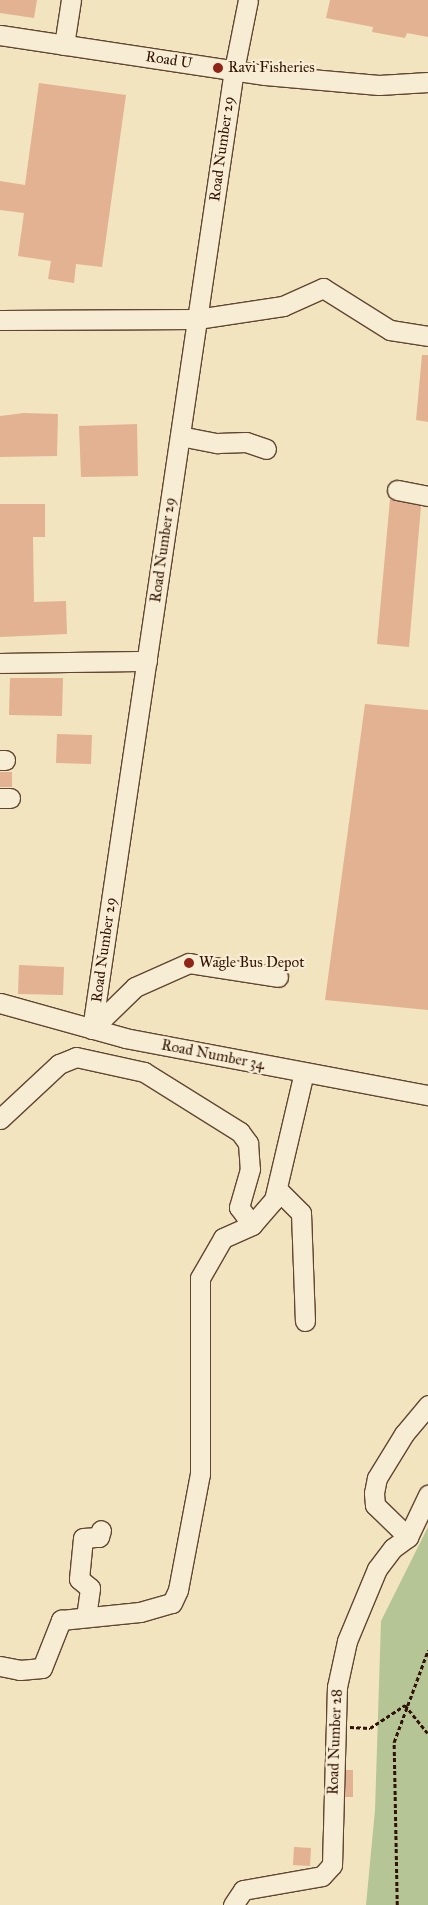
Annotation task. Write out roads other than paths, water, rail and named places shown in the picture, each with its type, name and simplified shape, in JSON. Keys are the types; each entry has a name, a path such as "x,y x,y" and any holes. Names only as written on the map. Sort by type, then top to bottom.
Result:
{"street":[{"path":"64,45 71,0"},
{"name":"Road Number 29","path":"92,1029 234,70 248,0"},
{"name":"Road U","path":"0,35 234,70 380,85 428,82"},
{"path":"0,320 197,319 283,306 323,288 390,330 428,336"},
{"path":"180,436 217,443 246,442 266,449"},
{"path":"397,490 428,496"},
{"path":"0,663 147,660"},
{"path":"92,1029 135,986 189,963 278,977"},
{"name":"Road Number 34","path":"0,1003 92,1029 428,1095"},
{"path":"0,1119 59,1064 76,1057 144,1072 240,1132 248,1143 252,1156 239,1207 252,1225"},
{"path":"0,1666 20,1670 42,1668 61,1620 161,1608 172,1603 178,1590 200,1474 200,1278 222,1238 252,1225 274,1200 304,1072"},
{"path":"277,1189 301,1213 305,1321"},
{"path":"428,1405 404,1434 377,1478 374,1493 375,1505 408,1537 428,1496"},
{"path":"86,1617 90,1588 79,1579 83,1538 99,1537 101,1530"},
{"name":"Road Number 28","path":"233,1905 243,1890 262,1883 322,1876 332,1865 334,1726 337,1687 360,1608 378,1569 393,1548 408,1537"}],"place":[{"name":"Ravi Fisheries","path":"218,68"},
{"name":"Wagle Bus Depot","path":"189,963"}]}
